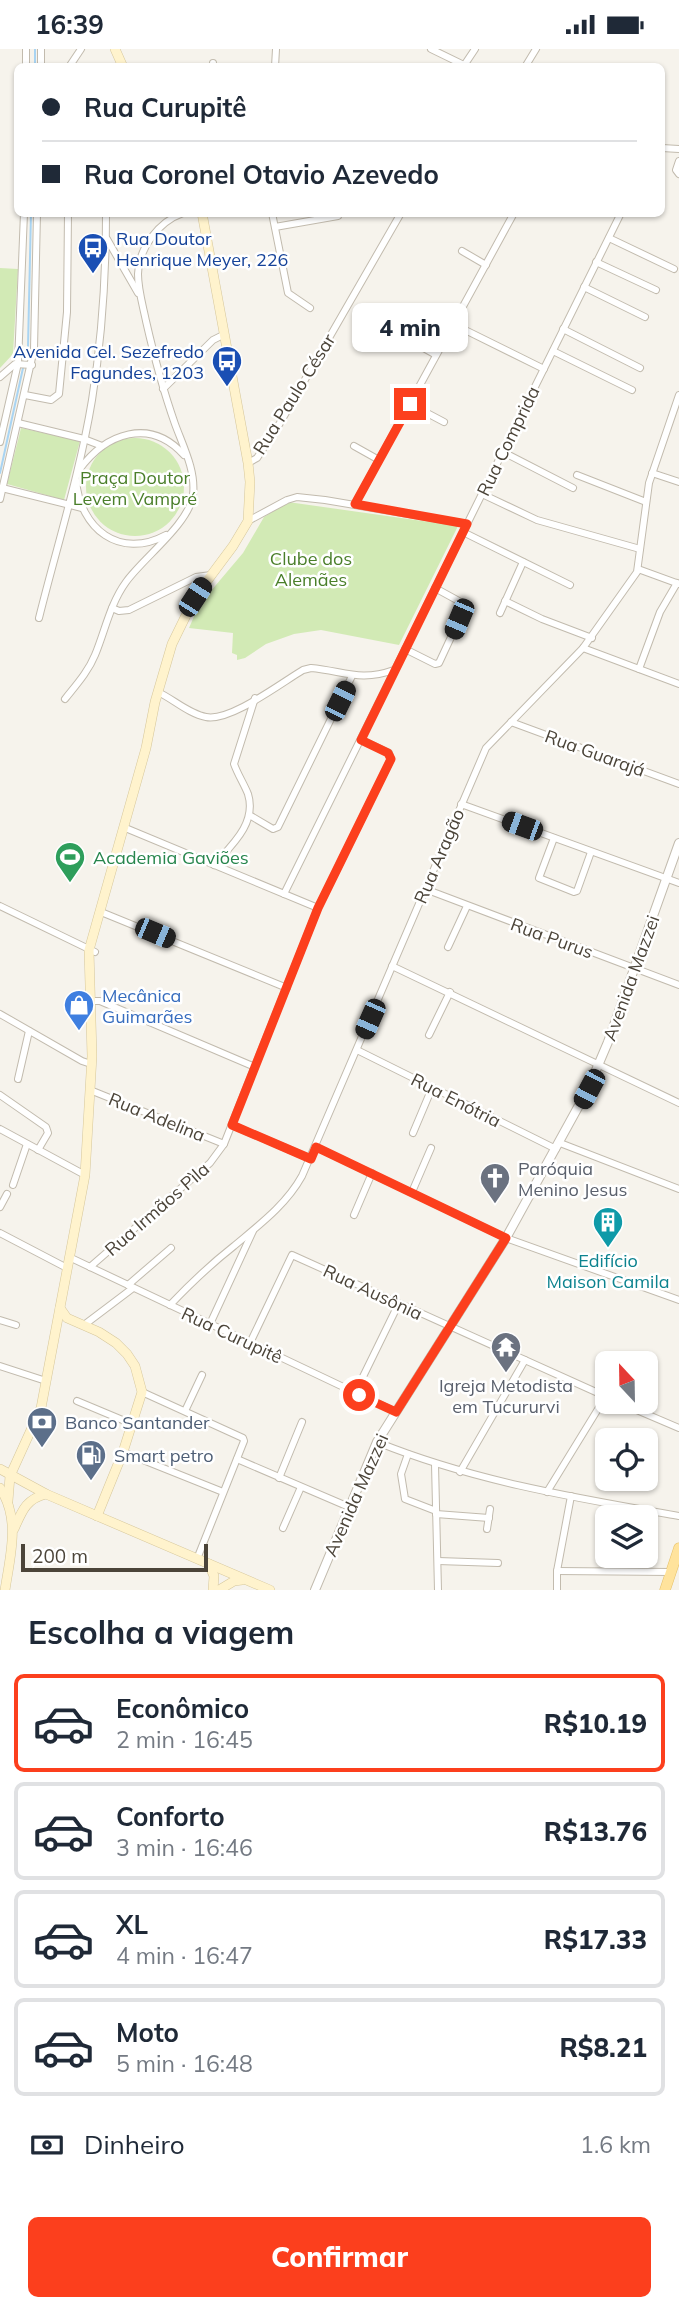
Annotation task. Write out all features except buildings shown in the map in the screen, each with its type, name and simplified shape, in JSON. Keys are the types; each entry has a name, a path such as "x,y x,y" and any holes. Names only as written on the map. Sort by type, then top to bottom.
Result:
{"main road":[{"path":"4,1503 10,1476 38,1417 85,1175 92,1060 96,1051 92,951 103,894 146,748 172,644 185,615 248,521 248,463 203,217"},
{"path":"60,1308 66,1318 116,1343 127,1354 135,1366 142,1392 97,1516"},
{"path":"57,1323 66,1318"},
{"path":"0,1469 46,1494 270,1590"},
{"path":"0,1488 13,1531"},
{"path":"5,1590 13,1531 27,1503 46,1494"},
{"path":"665,1590 679,1548"},
{"path":"209,1564 214,1576 213,1590"},
{"path":"219,1590 234,1581 247,1580"}],"street":[{"path":"431,49 459,63"},
{"path":"679,161 676,170 679,174"},
{"path":"0,442 19,363 24,217"},
{"path":"0,499 25,395 36,334 37,217"},
{"path":"25,395 51,400 59,394 67,312 68,217"},
{"path":"39,618 92,401 102,327 106,217"},
{"path":"65,699 87,671 112,608 126,582 190,508 194,485 163,389 141,298 138,274 143,254 154,233 168,217"},
{"path":"273,217 288,293 310,307"},
{"path":"275,227 328,217"},
{"name":"Rua Paulo César","path":"248,463 257,458 280,423 399,217"},
{"path":"355,504 510,217"},
{"name":"Rua Comprida","path":"284,894 619,217"},
{"path":"106,238 141,298"},
{"path":"609,238 674,269"},
{"path":"462,251 486,265"},
{"path":"597,262 656,291"},
{"path":"584,287 645,317"},
{"path":"414,311 544,369"},
{"path":"563,329 640,368"},
{"path":"163,389 213,340 225,334"},
{"path":"409,340 436,355"},
{"path":"553,351 632,390"},
{"path":"0,377 11,366 19,363 30,365"},
{"name":"Rua Aragão","path":"170,1305 294,1190 311,1159 486,748 592,638 638,569 652,473 679,395"},
{"path":"410,404 444,422"},
{"path":"18,423 102,446"},
{"path":"165,439 178,431"},
{"path":"168,534 141,543 118,542 107,537 93,526 82,508 76,474 102,446 130,433 165,439 187,459"},
{"path":"354,446 379,460"},
{"path":"503,452 573,488"},
{"path":"652,473 679,482"},
{"path":"577,475 646,502"},
{"path":"1,488 82,508"},
{"path":"482,494 528,516 640,549"},
{"path":"248,521 297,497 355,504 467,524"},
{"path":"463,532 570,585"},
{"path":"141,543 149,557"},
{"path":"500,613 523,562"},
{"path":"638,569 678,583 660,612 639,669"},
{"path":"112,608 119,611 128,610 196,577 211,575"},
{"path":"405,649 435,664 439,663 466,605 435,588"},
{"path":"505,601 592,638"},
{"path":"583,648 679,684"},
{"path":"160,693 193,713 207,718 233,711 311,668 352,676 378,675 394,670"},
{"path":"251,816 273,829 278,827 352,676"},
{"path":"215,865 234,844 251,816 249,798 234,764 255,698"},
{"name":"Rua Guarajá","path":"511,722 679,784"},
{"name":"Rua Irmãos Pìla","path":"90,1268 210,1163 224,1144 318,908 391,759 388,753 361,740"},
{"path":"461,804 679,883"},
{"path":"123,827 318,908"},
{"path":"554,838 539,878 574,892 577,891 591,852"},
{"name":"Avenida Mazzei","path":"315,1589 377,1442 506,1238 558,1146 599,1065 679,843"},
{"name":"Rua Purus","path":"425,889 679,985"},
{"path":"448,947 467,905"},
{"path":"0,906 92,951"},
{"path":"101,912 287,988"},
{"path":"392,966 679,1103"},
{"path":"429,1035 450,992"},
{"path":"93,1001 255,1067"},
{"path":"0,1014 82,1061 92,1060"},
{"path":"18,1079 29,1031"},
{"name":"Rua Enótria","path":"356,1050 558,1146 679,1189"},
{"path":"413,1133 432,1088"},
{"name":"Rua Adelina","path":"90,1090 224,1144"},
{"path":"0,1095 46,1127 48,1133 38,1150"},
{"path":"232,1125 311,1159"},
{"path":"0,1129 85,1175"},
{"path":"13,1185 27,1144"},
{"path":"316,1147 506,1238 679,1300"},
{"path":"412,1192 431,1148"},
{"path":"354,1215 372,1173"},
{"path":"0,1207 7,1194"},
{"path":"210,1324 253,1230"},
{"path":"0,1233 67,1268"},
{"path":"84,1325 171,1248"},
{"name":"Rua Ausônia","path":"250,1343 292,1255 595,1392"},
{"name":"Rua Curupitê","path":"69,1258 396,1412"},
{"path":"355,1393 398,1305"},
{"path":"0,1320 16,1325"},
{"path":"460,1472 525,1360"},
{"path":"0,1366 46,1381"},
{"path":"186,1411 202,1375"},
{"path":"142,1392 239,1434 244,1441 197,1559"},
{"path":"77,1401 132,1424"},
{"path":"547,1492 595,1414"},
{"path":"646,1414 679,1428"},
{"path":"279,1478 302,1422"},
{"path":"377,1442 460,1472 547,1492 679,1516"},
{"path":"122,1452 223,1492"},
{"path":"408,1454 401,1474 405,1499 436,1512 489,1518"},
{"path":"237,1459 349,1507"},
{"path":"435,1464 438,1590"},
{"path":"283,1528 301,1487"},
{"path":"557,1590 556,1571 571,1496"},
{"path":"488,1529 490,1509"},
{"path":"438,1561 498,1563"},
{"path":"556,1571 671,1572"}],"green space":[{"path":"0,268 18,269 13,354 0,368"},
{"path":"21,428 80,441 64,500 7,484"},
{"name":"Praça Doutor Levem Vampré","path":"135,438 154,442 170,452 180,468 184,487 180,506 170,522 154,532 135,536 116,532 100,522 90,506 86,487 90,468 100,452 116,442"},
{"name":"Clube dos Alemães","path":"288,502 458,526 399,645 321,630 294,634 266,644 245,658 237,660 237,655 232,653 233,633 189,628 199,605 243,553 264,517"}],"waterway":[{"path":"35,49 35,63"},
{"path":"28,346 31,217"},
{"path":"0,473 23,368"}],"place":[{"name":"Rua Doutor Henrique Meyer, 226","path":"93,275"},
{"name":"Avenida Cel. Sezefredo Fagundes, 1203","path":"227,388"},
{"name":"Academia Gaviões","path":"70,884"},
{"name":"Mecânica Guimarães","path":"79,1032"},
{"name":"Paróquia Menino Jesus","path":"495,1205"},
{"name":"Edifício Maison Camila","path":"608,1249"},
{"name":"Igreja Metodista em Tucururvi","path":"506,1374"},
{"name":"Banco Santander","path":"42,1449"},
{"name":"Smart petro","path":"91,1482"}],"route":[{"path":"359,1395 396,1412 506,1238 316,1147 311,1159 232,1125 318,908 391,759 388,753 361,740 467,524 355,504 410,404"}]}
